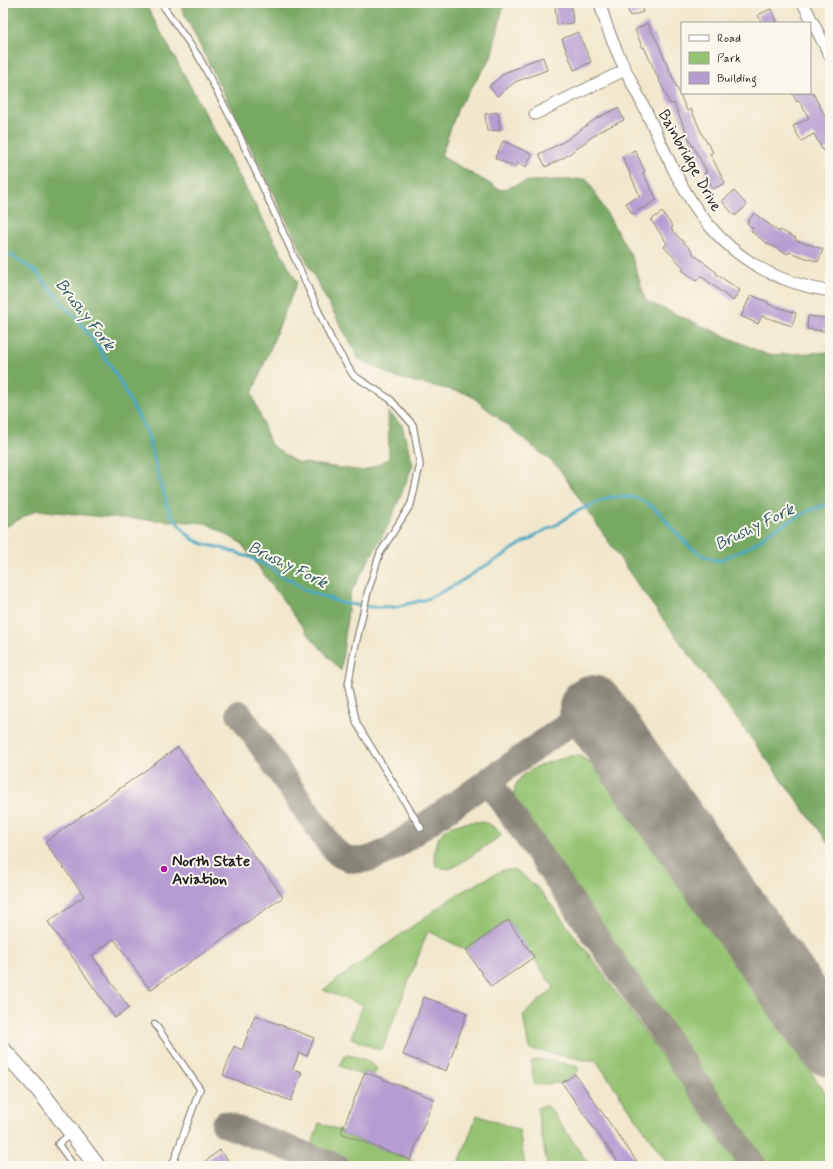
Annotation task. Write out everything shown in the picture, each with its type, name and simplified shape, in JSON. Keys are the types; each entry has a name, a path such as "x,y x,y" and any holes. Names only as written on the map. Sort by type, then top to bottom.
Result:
{"main road":[{"path":"3,1050 40,1091 97,1166"}],"street":[{"name":"Bainbridge Drive","path":"600,3 609,33 672,166 694,205 707,224 736,252 754,265 774,276 812,288 830,291"},
{"path":"803,3 830,56"},
{"path":"535,114 626,70"}],"lane":[{"path":"161,3 199,57 237,130 332,341 353,375 390,398 413,425 420,465 411,504 380,553 368,590 348,686 357,724 421,828"},
{"path":"155,1024 200,1089 172,1166"},
{"path":"72,1133 58,1144 74,1166"}],"green space":[{"path":"3,3 145,3 297,282 252,394 271,445 296,462 364,471 389,459 388,411 402,425 413,465 390,522 350,594 341,671 307,633 241,543 206,523 104,517 37,510 3,528"},
{"path":"179,3 504,3 491,58 458,108 441,156 501,190 528,181 587,179 632,257 646,301 768,355 830,352 830,845 640,588 558,467 469,394 397,378 359,359 319,286"},
{"path":"570,756 580,756 592,764 830,1099 830,1166 767,1166 523,818 514,797 516,785 520,778 544,764"},
{"path":"472,822 489,824 502,835 456,866 449,869 437,867 434,856 438,839 441,835 445,830 452,826"},
{"path":"503,870 514,870 520,873 540,890 596,964 740,1166 669,1166 595,1059 591,1061 529,1049 523,1015 554,988 508,920 466,950 428,931 383,1048 379,1050 351,1038 363,1005 323,990 459,893"},
{"path":"348,1055 371,1063 377,1069 374,1075 365,1072 363,1076 340,1066 345,1056"},
{"path":"546,1060 576,1066 579,1069 575,1074 562,1083 534,1085 531,1064 532,1061"},
{"path":"545,1106 549,1107 590,1166 547,1166 537,1108"},
{"path":"477,1115 519,1130 525,1166 458,1166"},
{"path":"319,1123 342,1131 341,1133 425,1166 361,1166 311,1147"}],"building":[{"path":"571,3 573,23 557,25 555,5"},
{"path":"626,3 640,3 643,12 630,16"},
{"path":"771,9 778,22 762,22 758,15"},
{"path":"647,23 657,41 687,111 691,109 703,136 713,152 710,154 725,183 713,189 704,173 707,172 690,141 674,103 670,104 635,30"},
{"path":"578,32 591,62 574,70 562,39"},
{"path":"543,57 547,70 515,82 497,96 489,86 506,72"},
{"path":"813,93 830,126 830,147 823,151 814,134 801,141 793,126 809,118 799,101 797,102 793,94"},
{"path":"618,108 624,120 600,131 565,157 546,167 539,154 565,141 597,118"},
{"path":"498,112 500,130 487,131 485,114"},
{"path":"503,141 532,154 526,167 517,163 515,167 495,158"},
{"path":"635,150 645,172 643,173 657,200 632,214 626,203 640,196 622,156"},
{"path":"734,191 747,205 735,216 722,201"},
{"path":"662,212 673,227 671,229 693,252 692,253 717,273 716,274 740,290 733,301 701,276 696,281 682,270 684,268 664,247 667,243 651,220"},
{"path":"754,213 779,232 780,230 796,238 795,240 823,249 818,262 789,252 788,254 768,244 751,231 753,228 747,223"},
{"path":"751,295 768,302 768,304 796,313 792,326 762,316 758,324 741,316"},
{"path":"808,316 826,318 824,331 807,329"},
{"name":"North State Aviation","path":"178,747 283,897 150,990 114,939 92,955 129,1008 115,1018 48,922 84,896 45,842"},
{"path":"508,920 534,957 491,987 466,950"},
{"path":"424,997 467,1013 446,1071 403,1055"},
{"path":"255,1015 314,1038 307,1056 299,1053 293,1069 302,1072 291,1101 223,1075 234,1046 242,1050"},
{"path":"365,1072 434,1099 410,1160 341,1133"},
{"path":"575,1074 640,1166 621,1166 562,1083"},
{"path":"220,1150 233,1166 199,1166"}],"waterway":[{"name":"Brushy Fork","path":"3,250 36,272 66,308 75,316 100,350 118,378 147,432 170,514 187,534 194,540 204,544 249,557 272,568 283,577 293,581 305,590 342,603 372,607 396,607 427,599 455,585 526,541 530,540 537,534 558,524 575,512 611,497 637,498 647,503 659,512 692,549 696,550 699,554 719,561 743,550 760,540 769,532 809,511 830,503"}],"taxiway":[{"path":"239,713 332,847 340,855 347,858 354,860 366,860 391,849 592,708"},
{"path":"488,780 754,1166"},
{"path":"224,1124 336,1166"}],"runway":[{"path":"592,708 830,1044"}],"place":[{"name":"North State Aviation","path":"164,869"}]}
